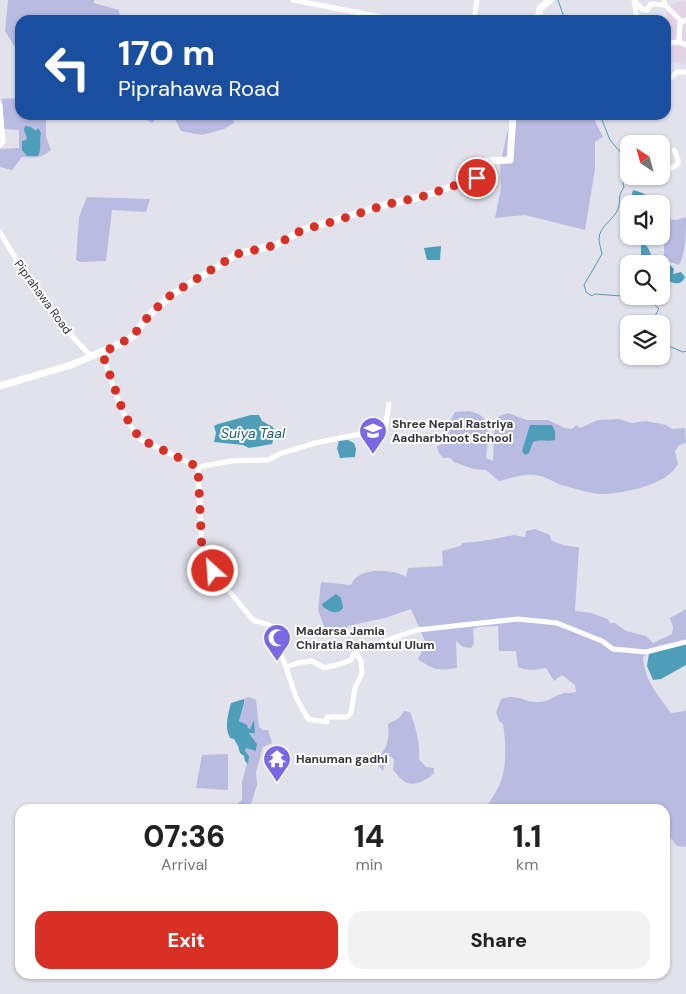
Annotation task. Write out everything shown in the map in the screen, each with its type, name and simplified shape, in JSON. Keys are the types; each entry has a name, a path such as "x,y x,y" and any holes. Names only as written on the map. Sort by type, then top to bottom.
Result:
{"street":[{"path":"293,0 370,15"},
{"path":"475,15 477,0"},
{"path":"539,15 540,8 550,0"},
{"path":"634,0 642,9 647,10 651,4 664,3 684,21 680,23 679,42"},
{"path":"634,0 636,15"},
{"path":"671,43 679,42 686,45"},
{"path":"671,77 677,72 686,72"},
{"path":"0,104 2,142 0,145"},
{"path":"0,386 71,365 102,353 132,337 151,313 172,294 237,254 276,245 302,230 388,204 421,197 477,178 480,164 486,161 510,160 513,120"},
{"path":"670,169 678,164 674,150"},
{"name":"Piprahawa Road","path":"0,232 17,262 74,339 92,356"},
{"path":"102,353 124,414 140,439 198,467 231,461 268,460 279,454 315,443 385,429 389,404"},
{"path":"198,467 202,552 206,563 253,620 269,625 296,697 308,719 327,722 327,717 339,716 347,718 351,713 354,688 362,673 361,661 355,651"},
{"path":"286,667 312,661 324,668 340,664 351,660 355,651 417,630 518,619 557,623 602,641 614,649 646,652 686,642"}],"shaded area":[{"path":"8,0 94,0 94,3 119,10 120,15 15,15 15,47 5,31"},
{"path":"686,0 686,64 671,62 671,15 667,15 667,6"},
{"path":"15,98 15,120 46,120 46,137 51,150 37,157 22,157 12,170 0,167 0,149 19,148 19,130 4,129 2,99"},
{"path":"176,120 233,120 234,123 224,129 202,135 181,131"},
{"path":"510,120 594,120 603,137 595,142 595,169 585,230 525,215 495,218 501,188 500,166"},
{"path":"87,197 150,199 146,212 112,210 106,261 80,262 76,260 79,217"},
{"path":"686,217 686,236 679,265 670,262 670,255 664,255 664,245 670,245 670,219 676,220"},
{"path":"469,411 480,415 486,423 488,435 486,458 493,461 494,433 499,416 508,413 527,420 548,420 565,428 572,429 576,425 580,428 598,420 618,419 632,423 646,421 666,425 672,429 685,428 686,443 679,445 675,451 678,464 673,471 656,482 634,490 603,494 594,493 565,486 542,476 533,475 499,481 486,470 473,469 454,462 450,458 443,458 439,453 437,447 448,439 449,425 455,412"},
{"path":"535,529 550,535 551,540 558,543 579,547 575,611 591,613 608,619 610,623 615,623 626,631 646,636 653,643 672,634 673,627 670,618 686,609 686,642 652,651 643,657 649,680 671,713 685,711 686,709 686,847 677,846 670,837 670,804 488,804 500,784 505,762 503,724 499,721 496,712 501,699 516,697 532,702 541,702 564,693 576,692 575,685 562,675 554,681 546,668 532,670 518,667 516,651 499,651 498,626 473,629 474,644 471,648 463,647 456,641 457,668 445,669 436,669 418,659 426,643 411,609 385,618 348,626 341,636 326,632 318,610 321,582 351,585 360,575 376,571 393,572 406,577 408,568 443,566 442,551 460,546 463,543 514,535 525,537 526,531"},
{"path":"249,697 256,700 259,727 263,730 268,730 272,743 263,747 256,772 257,785 251,804 238,804 242,800 242,782 249,756 245,751 246,748 256,751 257,745 249,732 255,733 254,721 250,729 239,721 244,707 244,699"},
{"path":"404,711 410,712 414,724 418,741 419,759 426,767 434,768 434,773 431,776 413,784 405,782 393,770 394,759 388,755 383,771 375,762 375,759 386,747 388,724 399,718"},
{"path":"228,754 228,790 196,788 202,755"}],"water":[{"path":"25,126 31,127 36,131 38,128 41,133 38,156 27,156 22,150 22,141 27,138 24,130"},
{"path":"633,190 646,195 632,195"},
{"path":"641,245 645,245 651,255 641,255"},
{"path":"441,246 440,260 427,260 424,248"},
{"path":"670,265 674,269 673,274 681,272 685,277 679,283 671,282"},
{"name":"Suiya Taal","path":"251,415 259,415 262,421 273,427 275,433 272,444 249,448 243,445 214,442 216,433 214,426"},
{"path":"530,425 552,425 555,431 555,440 533,442 529,453 525,455 522,451"},
{"path":"348,440 354,443 356,449 355,457 340,458 337,448 339,441"},
{"path":"336,594 341,598 343,608 341,610 333,612 323,607 322,604"},
{"path":"686,644 686,665 661,679 653,680 647,666 649,653"},
{"path":"244,699 239,721 250,729 254,720 255,733 249,733 257,744 256,751 246,748 245,751 249,756 248,764 240,753 234,739 230,738 227,725 231,703"}],"waterway":[{"path":"558,0 563,15"},
{"path":"602,120 610,140 621,153 625,166 622,178 624,187 616,213 601,230 599,241 602,254 584,285 586,292 592,296 595,294 635,297 651,301 659,309 655,315"},
{"path":"670,347 683,352 686,351"}],"place":[{"name":"Shree Nepal Rastriya Aadharbhoot School","path":"373,455"},
{"name":"Madarsa Jamia Chiratia Rahamtul Ulum","path":"277,662"},
{"name":"Hanuman gadhi","path":"277,783"}],"route":[{"path":"213,571 206,563 202,552 198,467 140,439 134,432 124,414 102,353 132,337 151,313 172,294 237,254 276,245 302,230 388,204 421,197 477,178"}]}
